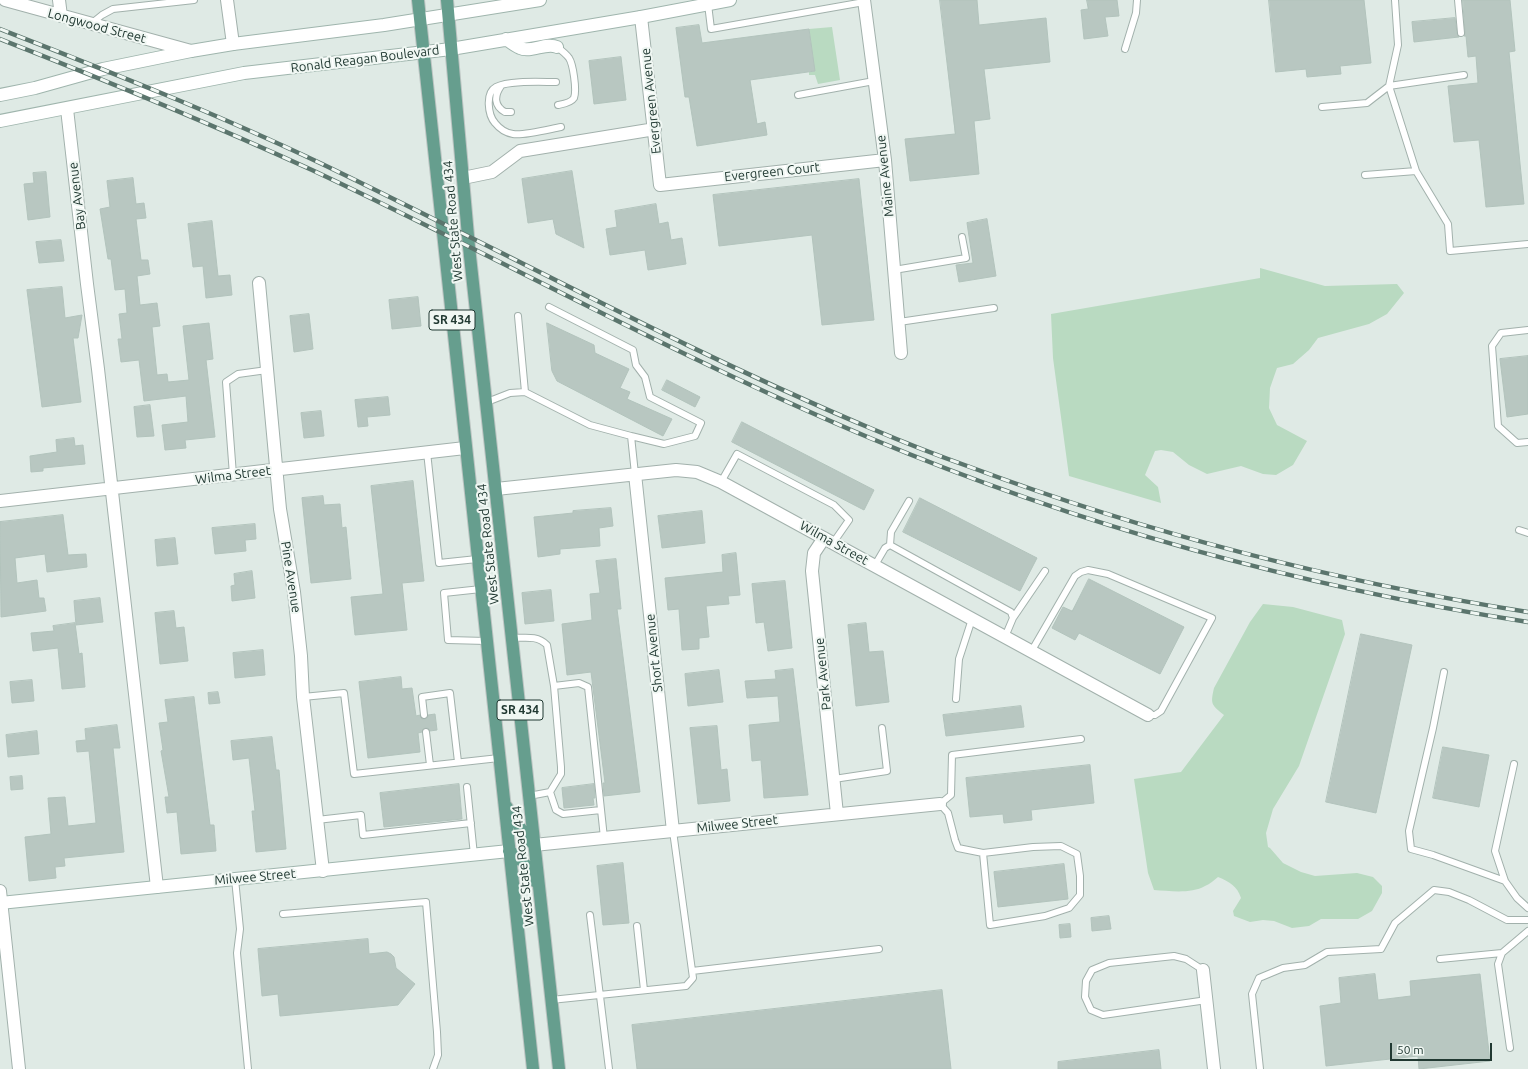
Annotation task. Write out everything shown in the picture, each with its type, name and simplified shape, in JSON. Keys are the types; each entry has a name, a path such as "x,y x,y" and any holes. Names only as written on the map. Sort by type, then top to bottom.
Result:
{"main road":[{"name":"SR 434","path":"418,0 420,19"},
{"name":"SR 434","path":"447,0 449,15"},
{"name":"West State Road 434","path":"449,15 469,247 559,1069"},
{"name":"West State Road 434","path":"420,19 480,589 533,1069"},
{"path":"504,803 521,829 534,845"},
{"path":"509,851 518,856 526,864 539,887"}],"street":[{"name":"Longwood Street","path":"5,0 191,51"},
{"path":"59,0 61,16"},
{"path":"227,0 233,44"},
{"path":"0,95 35,88 103,68 191,51 449,15 540,0"},
{"name":"Ronald Reagan Boulevard","path":"0,121 244,73 451,48 641,17 730,0"},
{"name":"Maine Avenue","path":"864,1 885,160 901,353"},
{"name":"Evergreen Avenue","path":"641,17 655,129 660,185"},
{"path":"506,39 520,48 557,47"},
{"name":"Bay Avenue","path":"67,109 157,887"},
{"path":"463,178 492,172 520,151 655,129"},
{"name":"Evergreen Court","path":"660,185 885,160"},
{"name":"Pine Avenue","path":"259,283 280,509 297,612 303,697 323,871"},
{"name":"Wilma Street","path":"0,502 465,448"},
{"name":"Wilma Street","path":"496,489 676,470 697,472 721,482 829,540 1148,715"},
{"name":"Short Avenue","path":"635,474 673,831"},
{"name":"Park Avenue","path":"829,540 814,553 812,571 837,814"},
{"name":"Milwee Street","path":"534,845 940,804"},
{"name":"Milwee Street","path":"0,899 157,887 509,851"},
{"path":"0,899 19,1069"},
{"path":"1203,970 1214,1069"}],"lane":[{"path":"92,23 113,9 194,0"},
{"path":"1125,49 1136,13 1137,0"},
{"path":"1395,0 1398,44 1389,86 1416,171 1448,224 1450,252 1528,244"},
{"path":"1458,0 1461,33"},
{"path":"708,4 711,29 864,1"},
{"path":"557,47 570,59 574,76 575,93 574,98 571,101 558,105"},
{"path":"1322,107 1367,103 1389,86 1464,75"},
{"path":"556,82 532,81 496,87 491,91 488,99 491,116 494,122 508,132 518,134 561,127"},
{"path":"798,95 874,81"},
{"path":"501,86 497,91 496,98 498,106 505,112 511,112"},
{"path":"1365,175 1416,171"},
{"path":"894,270 966,258 962,237"},
{"path":"487,402 510,393 525,392 590,425 630,436 664,444 695,436 701,423 650,397 645,377 636,365 633,350 549,306"},
{"path":"898,322 994,308"},
{"path":"518,316 525,392"},
{"path":"1528,330 1501,333 1492,346 1498,426 1517,443 1528,442"},
{"path":"233,475 226,382 238,374 267,370"},
{"path":"630,436 635,474"},
{"path":"427,452 439,563 477,559"},
{"path":"721,482 737,454 834,505 849,520 829,540"},
{"path":"890,545 891,532 909,501"},
{"path":"1519,530 1528,532"},
{"path":"875,565 885,548 890,545"},
{"path":"890,545 1011,612 1013,618"},
{"path":"1031,652 1075,576 1088,570 1108,574 1212,618 1161,712 1155,715 1148,715"},
{"path":"1005,637 1013,618 1045,572"},
{"path":"480,589 444,593 448,640 486,641"},
{"path":"956,699 959,659 972,619"},
{"path":"512,638 535,638 542,640 547,645 554,686 561,774 550,792 529,796"},
{"path":"1444,672 1433,728 1408,831 1411,849 1433,855 1505,881"},
{"path":"554,686 579,683 588,687 604,838"},
{"path":"303,697 344,693 354,774 499,758"},
{"path":"424,715 422,697 450,693 458,762"},
{"path":"834,779 887,771 882,728"},
{"path":"426,732 430,765"},
{"path":"983,854 990,925 1045,916 1069,908 1080,895 1080,876 1077,854 1061,846 1033,847 983,854 958,848 948,812 940,804 951,795 952,755 1081,739"},
{"path":"1514,764 1495,851 1505,881 1517,898 1528,908"},
{"path":"467,787 474,855"},
{"path":"550,792 556,810 563,814 601,810"},
{"path":"317,820 361,815 363,835 471,823"},
{"path":"551,1000 686,986 693,978 673,831"},
{"path":"235,879 240,929 237,953 248,1069"},
{"path":"1260,1069 1252,994 1259,978 1283,968 1305,965 1327,952 1381,949 1395,923 1434,890 1449,892 1469,900 1507,920 1528,920"},
{"path":"283,914 426,902 438,1032 438,1054 433,1069"},
{"path":"590,915 609,1069"},
{"path":"637,926 644,990"},
{"path":"1510,1048 1498,964 1502,953 1528,931"},
{"path":"692,971 879,949"},
{"path":"1440,959 1502,953"},
{"path":"1203,970 1186,959 1174,956 1109,963 1092,970 1086,981 1085,997 1090,1010 1103,1015 1207,1000"}],"green space":[{"path":"832,27 840,80 818,84 815,75 809,75 809,72 814,71 809,29"},
{"path":"1260,268 1325,286 1397,284 1404,293 1387,314 1369,324 1318,338 1309,350 1293,364 1277,368 1270,388 1269,408 1277,425 1307,441 1293,465 1276,475 1263,474 1241,466 1207,474 1189,465 1173,452 1161,450 1155,451 1145,475 1158,487 1161,503 1069,476 1053,358 1051,314 1260,278"},
{"path":"1263,604 1293,607 1342,620 1345,634 1299,766 1273,809 1266,833 1268,847 1283,863 1301,872 1315,876 1357,873 1373,877 1382,886 1382,893 1372,911 1358,919 1321,919 1309,926 1292,928 1274,921 1263,920 1250,922 1234,916 1233,911 1241,898 1235,887 1218,877 1199,889 1180,891 1154,890 1148,873 1134,779 1181,772 1224,715 1213,704 1212,698 1214,688 1250,622"}],"building":[{"path":"940,0 977,0 979,25 1046,18 1050,62 984,69 990,119 974,121 979,174 910,181 905,139 955,134"},
{"path":"1087,0 1117,0 1119,16 1105,17 1108,36 1084,39 1081,10 1088,9"},
{"path":"1269,0 1364,0 1371,63 1340,66 1341,74 1307,77 1306,69 1276,72"},
{"path":"1463,0 1510,0 1515,51 1509,52 1524,204 1486,207 1479,140 1454,142 1448,86 1478,83 1476,56 1468,57 1466,36 1464,36"},
{"path":"1455,18 1459,37 1414,42 1412,22"},
{"path":"699,25 702,43 809,29 815,71 750,80 757,124 765,122 767,135 697,146 689,97 685,97 676,28"},
{"path":"621,57 626,100 594,104 589,61"},
{"path":"572,171 584,248 556,234 553,219 528,223 522,179"},
{"path":"46,172 50,217 28,220 24,184 34,183 33,173"},
{"path":"133,178 136,204 144,203 146,218 136,219 141,260 148,260 150,274 137,276 140,305 157,303 160,326 152,327 157,375 167,374 168,382 189,380 183,326 209,323 213,359 206,360 215,437 185,440 186,448 165,450 162,425 188,422 186,396 144,401 139,360 121,362 118,339 122,339 119,314 127,313 125,289 115,290 111,259 108,259 100,209 110,207 107,181"},
{"path":"859,179 874,320 822,325 812,235 719,246 713,195"},
{"path":"656,204 659,224 668,222 671,240 682,238 686,264 648,270 645,250 610,255 606,229 617,227 615,211"},
{"path":"987,219 996,276 959,282 956,265 973,263 967,223"},
{"path":"212,221 218,276 230,275 232,295 206,298 203,266 193,267 188,224"},
{"path":"61,240 64,261 39,263 36,242"},
{"path":"62,287 65,318 82,315 78,338 73,338 81,402 42,407 27,290"},
{"path":"418,297 421,326 392,329 389,300"},
{"path":"309,314 313,349 294,352 290,316"},
{"path":"547,323 594,345 595,353 629,369 620,388 630,392 627,399 672,419 663,436 557,381 552,371"},
{"path":"1528,356 1528,414 1507,417 1500,359"},
{"path":"667,380 700,397 695,407 662,390"},
{"path":"388,397 390,415 367,417 368,426 358,427 355,400"},
{"path":"150,405 154,436 137,437 134,407"},
{"path":"321,411 324,436 304,438 301,413"},
{"path":"742,422 874,490 864,510 732,442"},
{"path":"74,438 75,446 83,445 85,464 43,468 43,471 31,472 30,456 57,452 56,440"},
{"path":"413,481 424,581 402,583 407,630 355,635 351,597 383,594 371,486"},
{"path":"323,496 324,505 340,504 342,528 346,527 351,579 311,583 302,498"},
{"path":"920,498 1037,558 1020,591 903,532"},
{"path":"611,508 613,526 599,528 600,546 560,549 560,554 538,557 534,517 573,513 573,511"},
{"path":"702,511 705,543 662,548 658,516"},
{"path":"63,515 68,555 86,554 87,567 47,572 45,554 15,558 17,583 37,580 39,598 44,598 46,611 1,617 0,522"},
{"path":"255,524 256,539 245,540 246,551 215,554 212,528"},
{"path":"175,538 178,564 157,566 155,540"},
{"path":"736,553 740,595 728,596 729,604 706,606 709,637 699,638 699,649 682,650 679,609 668,610 665,578 723,572 722,555"},
{"path":"616,559 621,609 617,609 640,792 604,796 603,783 605,783 591,672 567,675 562,624 592,620 590,594 600,593 596,561"},
{"path":"252,571 255,598 232,601 231,586 235,585 234,574"},
{"path":"1089,579 1184,627 1160,674 1079,633 1075,640 1052,628 1063,607 1072,611"},
{"path":"785,581 792,648 768,651 764,622 756,623 752,584"},
{"path":"551,590 554,621 525,624 522,593"},
{"path":"100,598 103,622 76,625 74,601"},
{"path":"174,611 176,628 184,627 188,661 160,664 155,613"},
{"path":"75,623 79,654 82,653 85,687 62,689 58,648 33,651 31,633 54,631 53,626"},
{"path":"866,623 869,652 883,651 889,702 856,706 848,625"},
{"path":"1361,634 1412,645 1376,813 1326,802"},
{"path":"263,650 265,675 235,678 233,653"},
{"path":"793,669 808,795 764,798 761,760 752,761 749,725 780,722 778,696 747,698 745,681 776,679 775,671"},
{"path":"719,670 723,702 688,706 685,674"},
{"path":"401,677 402,689 412,688 416,716 420,715 422,719 425,719 428,715 435,714 437,730 430,731 428,728 425,728 422,732 418,733 420,752 368,758 359,682"},
{"path":"32,680 34,701 12,703 10,682"},
{"path":"218,692 220,703 209,704 208,693"},
{"path":"194,697 210,825 214,825 216,851 181,854 177,812 167,813 165,797 169,797 161,751 163,750 159,723 168,722 165,700"},
{"path":"1021,706 1024,727 946,736 943,715"},
{"path":"117,725 120,748 113,748 124,852 64,858 65,866 55,867 56,878 29,881 25,837 51,834 48,798 65,797 68,826 96,823 89,751 77,752 76,741 86,740 85,729"},
{"path":"717,726 721,770 727,769 730,801 698,804 690,728"},
{"path":"37,731 39,754 8,757 6,735"},
{"path":"272,737 276,770 279,770 286,849 256,852 252,811 255,811 249,758 233,760 231,741"},
{"path":"1443,747 1489,755 1479,807 1433,798"},
{"path":"1090,765 1094,803 1031,810 1032,820 1004,823 1003,814 970,817 966,778"},
{"path":"22,776 23,789 11,790 10,777"},
{"path":"459,784 462,819 384,827 380,793"},
{"path":"594,784 594,805 564,808 562,788"},
{"path":"623,863 629,923 603,925 597,866"},
{"path":"1064,864 1068,899 998,907 994,872"},
{"path":"1109,916 1111,929 1092,931 1091,918"},
{"path":"1070,924 1071,937 1060,938 1059,925"},
{"path":"368,939 369,954 387,952 391,954 394,957 396,968 415,984 398,1005 280,1016 278,994 262,996 258,949"},
{"path":"1375,974 1378,1000 1411,996 1410,981 1480,974 1490,1061 1419,1069 1418,1056 1326,1066 1320,1006 1341,1003 1339,978"},
{"path":"942,990 951,1069 637,1069 632,1025"},
{"path":"1159,1050 1161,1069 1058,1069 1058,1062"}],"railway":[{"path":"0,29 161,93 281,145 388,196 730,366 800,398 932,453 1106,514 1245,553 1315,571 1386,586 1528,612"},
{"path":"0,39 235,135 382,204 729,375 870,438 949,470 1111,526 1276,572 1444,608 1528,622"}]}
